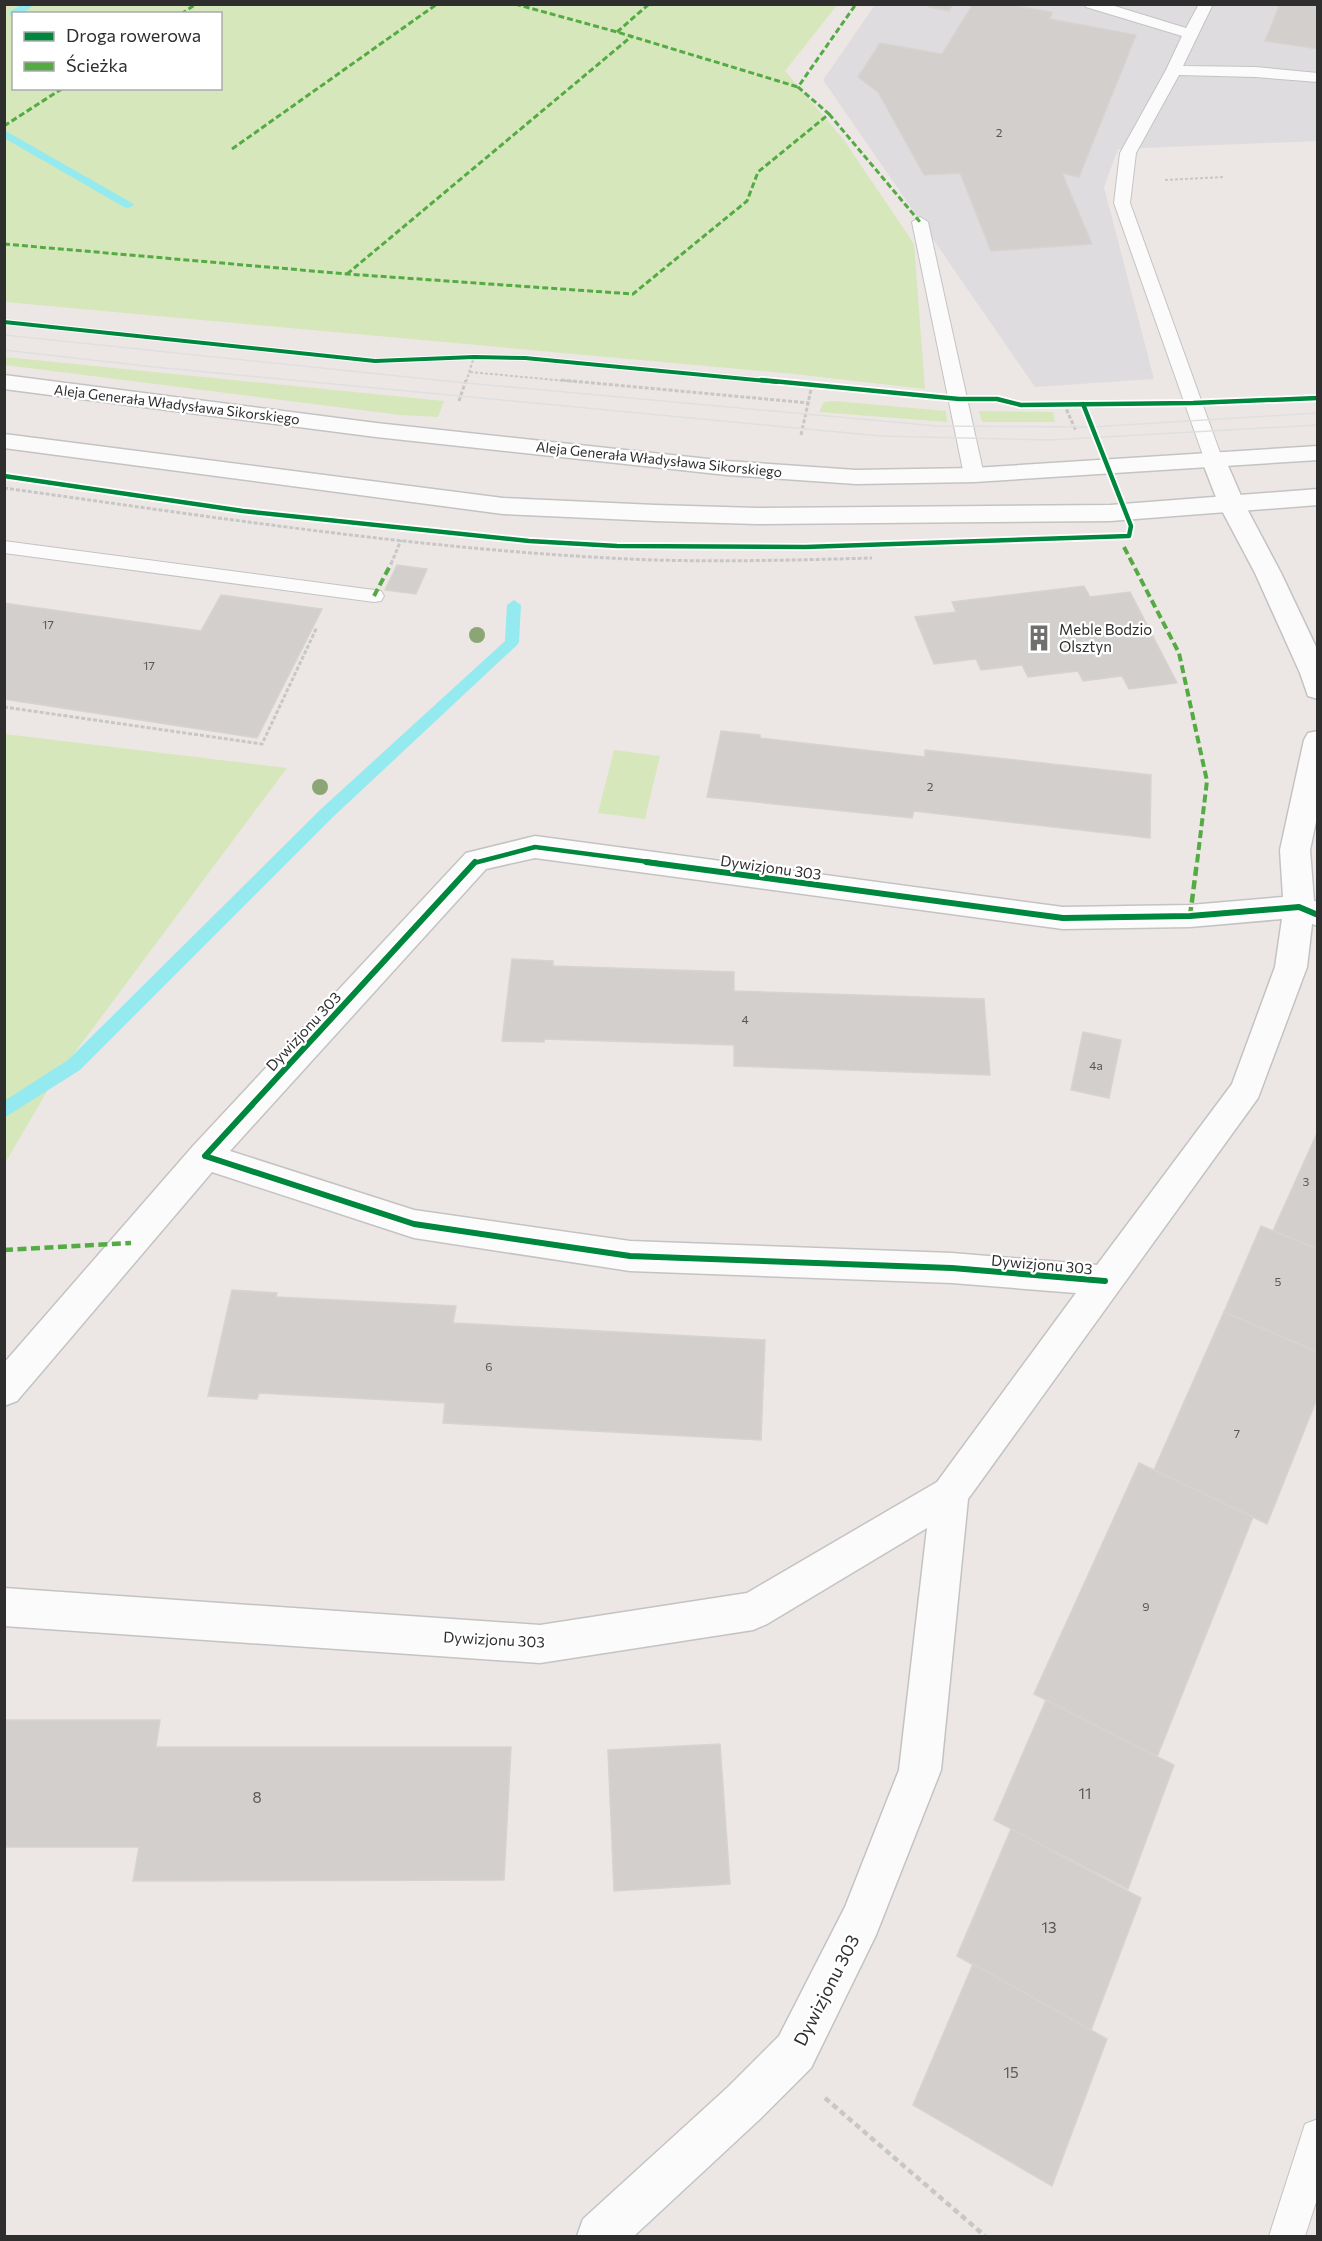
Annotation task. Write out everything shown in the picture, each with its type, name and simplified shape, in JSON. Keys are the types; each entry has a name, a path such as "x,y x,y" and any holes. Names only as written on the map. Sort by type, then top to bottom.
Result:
{"street":[{"name":"Aleja Generała Władysława Sikorskiego","path":"4,382 364,428 727,468 856,477 975,475 1317,453"},
{"path":"4,441 503,506 757,516 1110,513 1317,498"},
{"path":"1214,461 1232,505 1268,573 1316,679"},
{"name":"Dywizjonu 303","path":"4,1607 540,1644 753,1611 950,1494 1246,1089 1291,967 1308,911 1295,850 1317,740"},
{"name":"Dywizjonu 303","path":"4,1390 205,1156 476,861 535,847 1063,918 1308,911"},
{"name":"Dywizjonu 303","path":"205,1156 414,1224 630,1256 952,1268 1105,1281"},
{"name":"Dywizjonu 303","path":"600,2236 744,2103 795,2052 861,1920 920,1770 950,1494"}],"lane":[{"path":"1091,4 1190,34"},
{"path":"1206,4 1174,70 1128,153 1122,203 1214,461"},
{"path":"1174,70 1255,72 1317,78"},
{"path":"920,222 975,475"},
{"path":"4,547 374,596"},
{"path":"1287,2236 1317,2136"}],"path":[{"path":"1125,176 1165,180 1225,177"},
{"path":"470,372 809,403"},
{"path":"800,442 812,385"},
{"path":"393,560 401,540"},
{"path":"4,706 262,744 334,591"},
{"path":"830,2104 985,2236"}],"shaded area":[{"path":"875,5 1317,5 1317,141 1118,149 1104,187 1154,379 1035,387 823,80"}],"green space":[{"path":"4,5 837,5 785,71 844,140 914,244 925,389 794,374 5,302"},
{"path":"5,357 444,401 438,417 400,415 5,365"},
{"path":"824,402 946,411 947,422 819,412"},
{"path":"979,411 1053,412 1055,422 982,422"},
{"path":"5,734 287,768 52,1083 5,1163"},
{"path":"614,750 660,756 645,819 598,813"}],"building":[{"path":"931,4 953,4 949,11 929,7"},
{"path":"973,4 1004,4 1052,12 1050,19 1136,35 1079,177 1062,173 1092,244 991,251 960,173 924,175 878,92 858,77 880,43 942,54"},
{"path":"1280,4 1318,4 1318,49 1265,41"},
{"path":"397,565 427,569 416,594 385,590"},
{"name":"Meble Bodzio Olsztyn","path":"1084,586 1090,597 1130,592 1177,683 1129,689 1122,676 1083,681 1078,671 1028,677 1022,665 981,670 976,659 934,664 915,617 956,612 952,602"},
{"path":"221,595 322,609 257,738 4,699 4,603 201,631"},
{"path":"721,731 760,735 760,738 925,757 925,750 1151,775 1150,838 914,811 912,818 707,797"},
{"path":"512,959 553,961 553,966 734,972 734,991 984,999 990,1075 734,1066 734,1045 544,1039 544,1042 502,1041"},
{"path":"1083,1032 1121,1040 1109,1098 1071,1090"},
{"path":"1318,1131 1318,1249 1273,1231"},
{"path":"1261,1226 1318,1249 1318,1352 1224,1312"},
{"path":"232,1290 277,1293 276,1297 456,1306 453,1323 765,1340 761,1440 443,1423 445,1403 259,1393 257,1399 208,1396"},
{"path":"1224,1312 1318,1352 1318,1396 1267,1524 1154,1470"},
{"path":"1139,1463 1253,1517 1157,1757 1034,1694"},
{"path":"1046,1700 1174,1765 1128,1889 994,1820"},
{"path":"4,1720 160,1720 156,1747 511,1747 504,1880 133,1881 139,1847 4,1847"},
{"path":"720,1744 730,1884 614,1891 608,1750"},
{"path":"1011,1829 1141,1898 1091,2030 957,1956"},
{"path":"973,1964 1107,2039 1052,2186 913,2105"}],"waterway":[{"path":"17,12 30,4"},
{"path":"4,133 128,205"},
{"path":"4,1111 74,1065 327,813 512,642 514,605"}],"tram line":[{"path":"4,335 466,383 937,426 1092,427 1318,413"},
{"path":"4,350 154,367 881,436 1050,440 1318,425"}],"marked path":[{"path":"184,12 196,4"},
{"path":"232,149 437,4"},
{"path":"515,4 617,32 798,87"},
{"path":"617,32 649,4"},
{"path":"4,244 347,274 633,294 747,201 758,172 829,114 798,87 856,4"},
{"path":"347,274 632,36"},
{"path":"4,126 60,90"},
{"path":"829,114 920,222"},
{"path":"1124,547 1179,653 1207,781 1190,916"},
{"path":"374,596 391,564"},
{"path":"4,1250 131,1243"}],"cycle path":[{"path":"4,322 375,361 474,357 525,358 959,399 997,399 1021,405 1193,403 1318,398"},
{"path":"4,476 243,511 529,541 617,546 805,547 1129,536 1131,526 1083,404"},
{"path":"1105,1281 952,1268 630,1256 414,1224 205,1156 476,861 535,847 1063,918 1190,916 1299,907 1318,915"}],"place":[{"name":"Meble Bodzio Olsztyn","path":"1039,638"}]}
